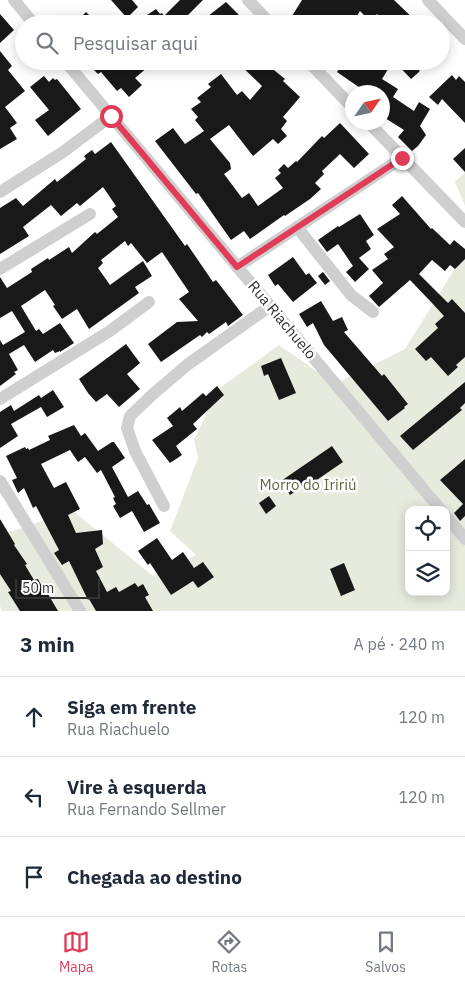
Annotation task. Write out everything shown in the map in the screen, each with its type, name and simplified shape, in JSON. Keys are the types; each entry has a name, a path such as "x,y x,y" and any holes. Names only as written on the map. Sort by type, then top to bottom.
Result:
{"street":[{"path":"14,0 26,15"},
{"path":"248,0 263,15"},
{"path":"428,0 442,15"},
{"path":"450,23 465,39"},
{"name":"Rua Riachuelo","path":"73,70 438,506"},
{"path":"317,70 345,99"},
{"path":"0,192 63,152 111,116"},
{"path":"376,130 465,222"},
{"path":"237,267 402,158"},
{"path":"0,270 90,214"},
{"path":"297,227 351,295 373,312"},
{"path":"0,399 110,331 149,302"},
{"path":"164,506 135,451 127,428 130,416 152,394 187,365 270,306"},
{"path":"0,481 80,611"},
{"path":"450,521 465,539"}],"green space":[{"path":"465,172 465,206 455,182"},
{"name":"Morro do Iririú","path":"465,252 465,611 2,611 0,606 0,535 73,511 153,576 196,555 170,531 198,458 194,440 217,390 279,345 335,384 405,349"}],"building":[{"path":"111,0 132,0 138,7 130,15 124,15"},
{"path":"180,0 203,0 188,15 165,15"},
{"path":"302,0 394,0 410,15 364,15 360,11 358,15 293,15"},
{"path":"226,2 239,15 209,15"},
{"path":"156,9 160,14 162,13 163,15 147,15"},
{"path":"0,14 14,30 0,43"},
{"path":"0,51 12,66 8,70 25,91 5,107 17,123 10,128 17,139 0,149"},
{"path":"94,70 144,70 135,78 142,85 129,97 121,88 117,91 101,72 98,74"},
{"path":"245,70 274,70 285,79 283,81 300,97 283,117 287,121 281,129 287,136 278,144 273,139 253,156 229,125 210,139 230,163 231,169 224,174 242,198 249,193 258,206 283,188 275,178 281,173 278,170 284,164 288,168 297,162 322,136 324,138 340,123 369,154 354,168 340,154 322,171 324,174 315,183 321,189 310,199 250,239 244,231 231,240 198,193 196,194 155,141 173,128 185,144 204,131 195,120 198,117 191,109 201,102 197,98 211,87 208,84 221,74 237,95 242,91 250,100 262,86"},
{"path":"338,70 388,70 382,79 398,89 393,97 414,111 419,102 430,109 420,126 426,135 418,146 412,151 398,137 404,130 390,121 390,85 356,85 337,72"},
{"path":"402,70 420,70 419,72 411,79"},
{"path":"452,75 456,80 459,76 465,82 465,123 442,99 438,105 429,97"},
{"path":"44,76 49,82 53,78 57,79 81,109 48,136 35,120 49,110 30,87"},
{"path":"111,142 185,246 187,244 213,282 216,280 243,315 228,326 226,322 209,334 207,332 202,337 200,335 161,362 148,344 177,322 198,321 179,299 189,292 162,252 147,263 131,243 128,246 125,241 101,260 103,263 98,268 110,285 143,261 152,276 135,287 139,293 89,329 77,309 62,319 45,290 21,306 36,331 39,329 43,334 60,323 74,343 60,352 55,353 53,350 35,362 24,345 9,354 18,370 14,372 16,374 0,386 0,340 3,345 25,332 12,311 0,318 0,277 7,288 32,272 31,269 48,258 49,260 69,247 72,253 95,232 97,234 118,217 112,209 116,206 103,187 80,206 77,203 61,216 51,205 23,227 29,236 0,254 0,208 16,198 23,206 55,179 57,182 86,159 84,156 92,150 95,154"},
{"path":"465,148 465,172 453,159"},
{"path":"402,196 431,229 450,245 454,240 465,249 465,259 455,269 450,265 445,271 432,260 419,274 448,303 452,299 465,313 465,357 448,376 431,357 426,361 415,349 438,328 435,324 444,316 410,280 379,307 369,296 383,283 372,270 388,259 384,254 394,247 377,229 400,214 392,205"},
{"path":"360,214 374,235 366,241 371,249 359,258 369,269 355,282 346,272 353,266 338,244 327,252 318,240"},
{"path":"293,257 306,275 309,273 317,283 293,302 278,284 275,286 268,275"},
{"path":"323,272 330,281 325,285 318,276"},
{"path":"321,301 333,321 342,317 348,330 344,332 382,376 384,374 408,404 388,421 324,345 313,323 307,327 299,314"},
{"path":"126,344 140,363 127,374 140,389 119,407 107,394 96,402 79,379"},
{"path":"281,358 296,393 279,400 268,374 264,376 261,366"},
{"path":"465,382 465,403 460,408 462,410 413,450 400,436"},
{"path":"217,386 224,395 193,424 197,429 176,446 182,455 170,463 152,440 173,426 167,418 180,407 182,411 203,393 206,396"},
{"path":"53,390 64,407 47,417 41,407 11,424 18,436 0,448 0,412 11,405 14,411 39,395 41,398"},
{"path":"74,425 81,436 85,433 98,451 114,442 125,458 112,467 128,497 138,491 147,505 149,504 160,523 144,532 132,511 120,518 113,506 116,504 113,498 115,497 101,470 97,473 85,457 78,462 70,450 41,464 54,488 66,482 80,509 68,515 76,533 102,530 103,544 95,549 103,567 96,571 107,592 116,587 119,592 135,583 138,587 143,584 149,595 145,597 153,611 96,611 88,600 69,561 62,565 54,553 59,550 36,506 33,508 24,488 18,493 12,480 17,478 6,456 25,447 29,450 50,440 48,436"},
{"path":"332,446 343,462 308,486 306,484 290,495 281,481"},
{"path":"465,459 465,516 460,521 454,513 463,504 440,480"},
{"path":"269,496 276,506 266,514 259,503"},
{"path":"0,519 27,564 25,565 34,580 38,579 58,611 20,611 8,592 11,591 0,574"},
{"path":"157,538 172,560 183,552 194,568 203,562 214,577 198,588 193,581 171,595 150,563 148,565 138,551"},
{"path":"344,563 355,590 341,596 330,569"}],"route":[{"path":"111,116 237,267 402,158"}]}
